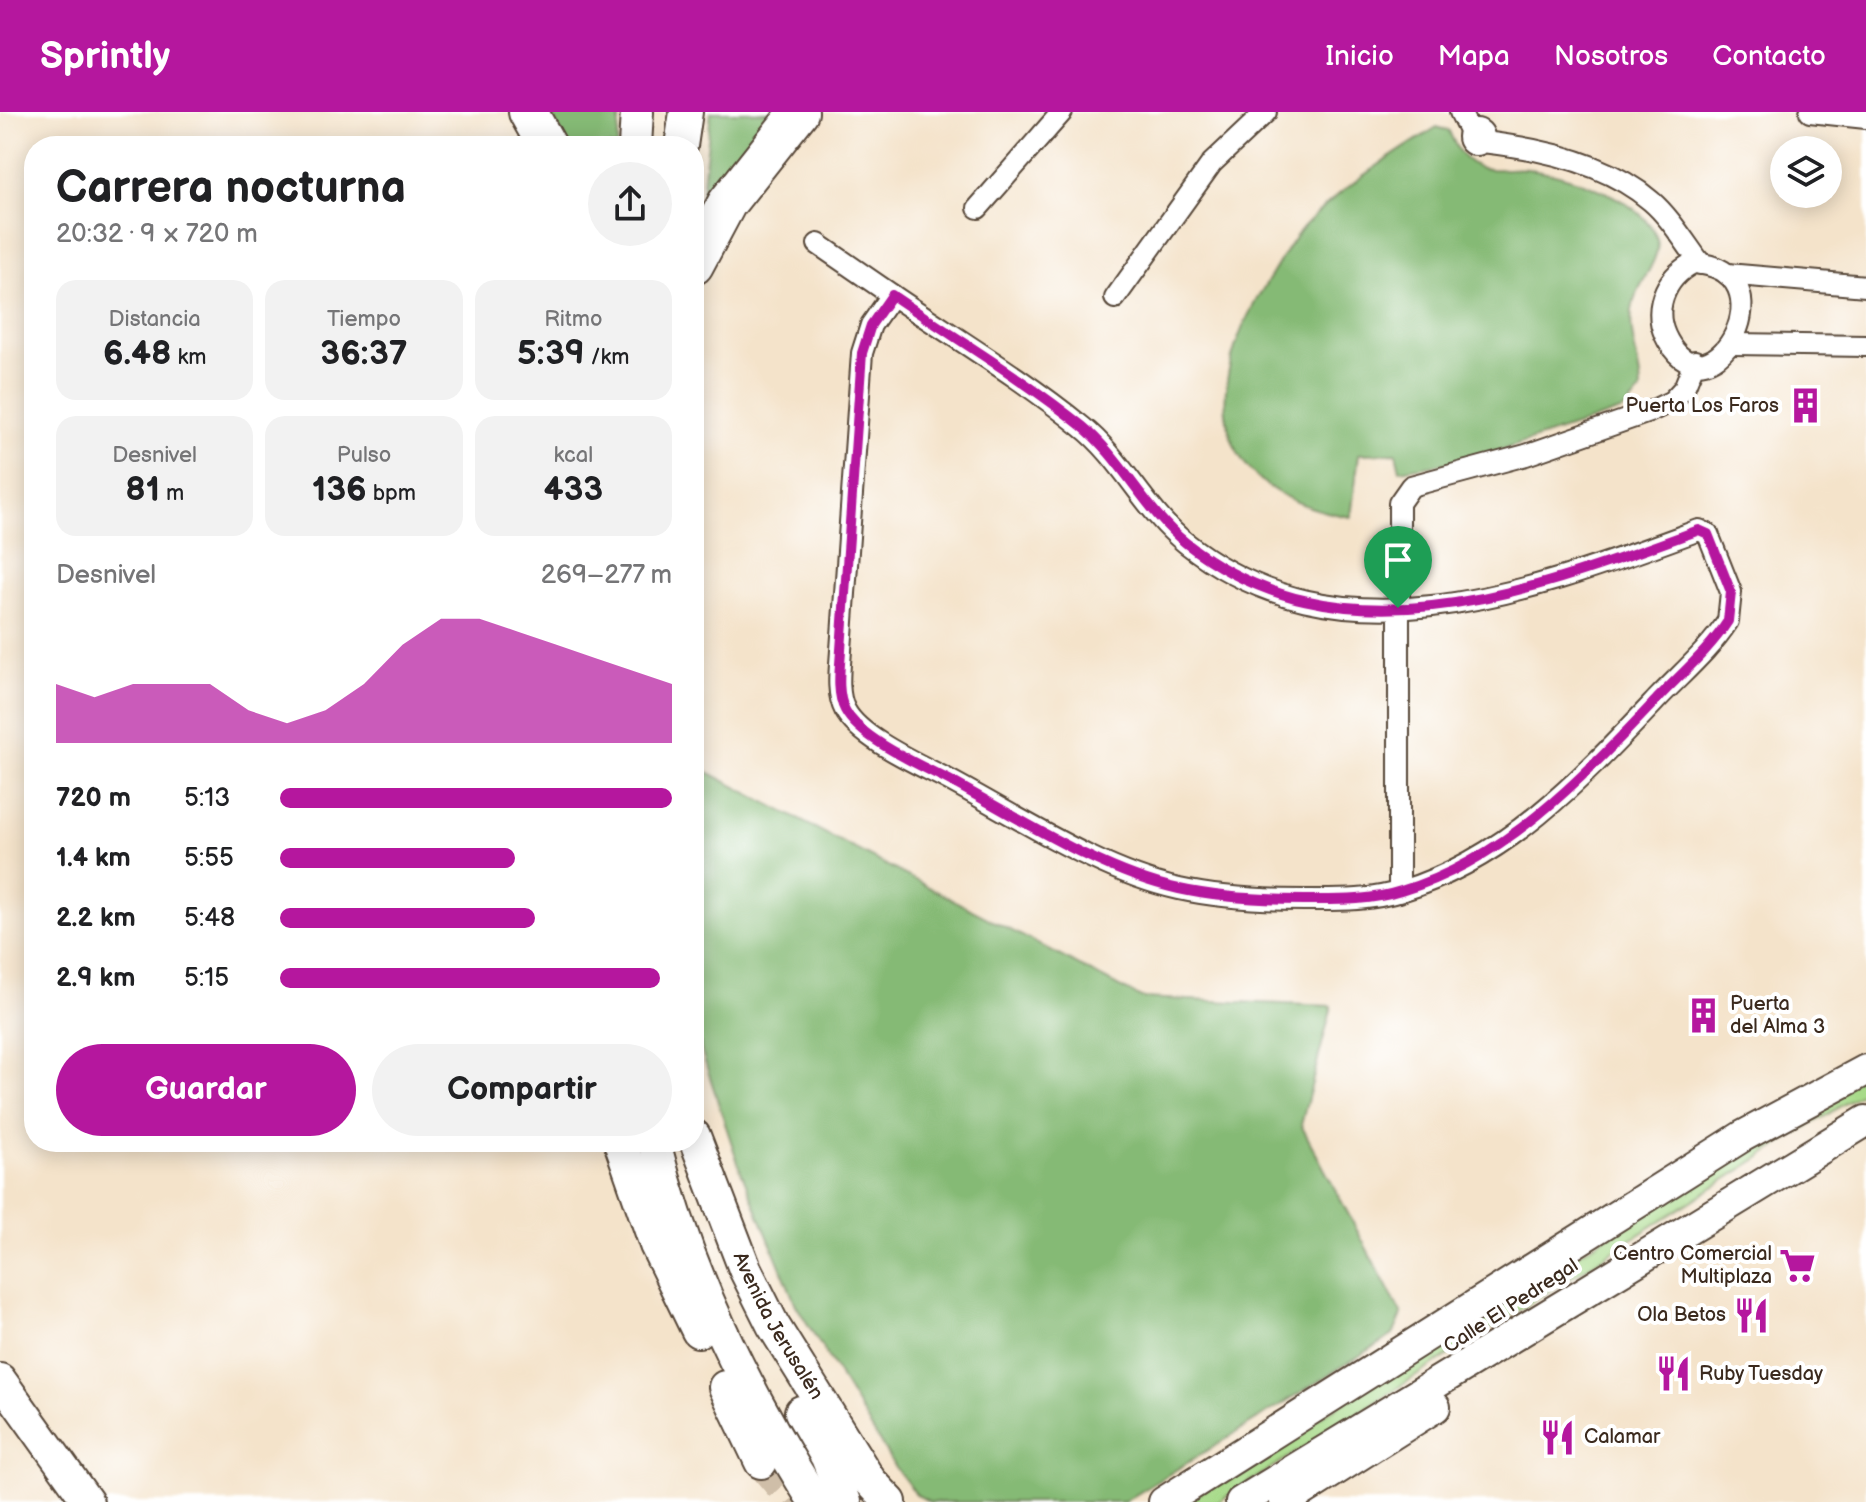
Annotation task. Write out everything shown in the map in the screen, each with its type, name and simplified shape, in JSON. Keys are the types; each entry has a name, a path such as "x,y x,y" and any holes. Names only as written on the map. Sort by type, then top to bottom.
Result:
{"highway":[{"path":"528,112 541,136"},
{"path":"704,246 727,203 799,112"}],"main road":[{"path":"636,136 637,112"},
{"path":"682,136 686,112"},
{"path":"1164,1502 1743,1136 1866,1072"},
{"name":"Calle El Pedregal","path":"1241,1502 1866,1072"},
{"name":"Calle El Pedregal","path":"1191,1502 1652,1251 1866,1121"},
{"path":"623,1152 656,1245 770,1452 803,1502"},
{"path":"657,1152 685,1249 770,1452 815,1502"},
{"path":"687,1152 715,1251 731,1286 827,1457 845,1502"},
{"name":"Avenida Jerusalén","path":"700,1152 739,1256 773,1325 870,1481 890,1502"},
{"path":"1285,1502 1455,1395 1652,1251"},
{"path":"0,1379 88,1502"}],"street":[{"path":"978,208 1062,112"},
{"path":"1115,298 1212,163 1266,112"},
{"path":"1460,112 1478,129 1559,157 1638,190 1654,203 1701,264"},
{"path":"1810,112 1866,118"},
{"path":"818,244 1081,425 1165,524 1213,562 1282,595 1330,603 1398,608 1468,603 1553,583 1699,530 1708,534 1731,592 1731,613 1723,629 1568,790 1493,848 1443,876 1399,892 1357,899 1283,900 1227,897 1147,879 1063,841 902,755 859,727 844,709 839,683 862,353 871,325 892,295"},
{"path":"1701,264 1711,264 1727,274 1734,282 1741,308 1741,324 1732,344 1717,359 1685,360 1674,351 1661,327 1667,283 1679,270 1701,264"},
{"path":"1727,274 1866,286"},
{"path":"1732,344 1866,346"},
{"path":"1399,892 1399,503 1411,486 1526,455 1672,401 1684,388 1695,361"}],"green space":[{"path":"550,112 620,112 618,136 562,136"},
{"path":"711,112 786,112 704,214 704,175"},
{"path":"1437,127 1449,131 1456,146 1474,165 1487,169 1544,172 1582,182 1621,200 1650,225 1658,246 1634,301 1631,324 1641,391 1624,410 1474,459 1400,470 1396,453 1359,454 1351,517 1302,504 1266,485 1242,459 1228,428 1226,394 1232,356 1248,317 1286,250 1305,225 1352,184"},
{"path":"704,770 1141,998 1332,1006 1301,1125 1402,1315 1393,1335 1124,1502 930,1502 917,1495 895,1467 796,1305 740,1169 704,1059"},
{"path":"1866,1073 1866,1090 1218,1502 1185,1502"}],"tunnel":[{"path":"761,1462 795,1502"}],"place":[{"name":"Puerta Los Faros","path":"1805,406"},
{"name":"Puerta del Alma 3","path":"1704,1016"},
{"name":"Centro Comercial Multiplaza","path":"1798,1266"},
{"name":"Ola Betos","path":"1752,1315"},
{"name":"Ruby Tuesday","path":"1673,1374"},
{"name":"Calamar","path":"1558,1437"}],"route":[{"path":"892,295 1081,425 1165,524 1213,562 1243,579 1282,595 1330,603 1398,608 1468,603 1553,583 1699,530 1708,534 1731,592 1731,613 1723,629 1568,790 1532,821 1469,863 1399,892 1357,899 1283,900 1227,897 1176,888 1132,874 1063,841 902,755 859,727 844,709 839,683 862,353 871,325 892,295"}]}
